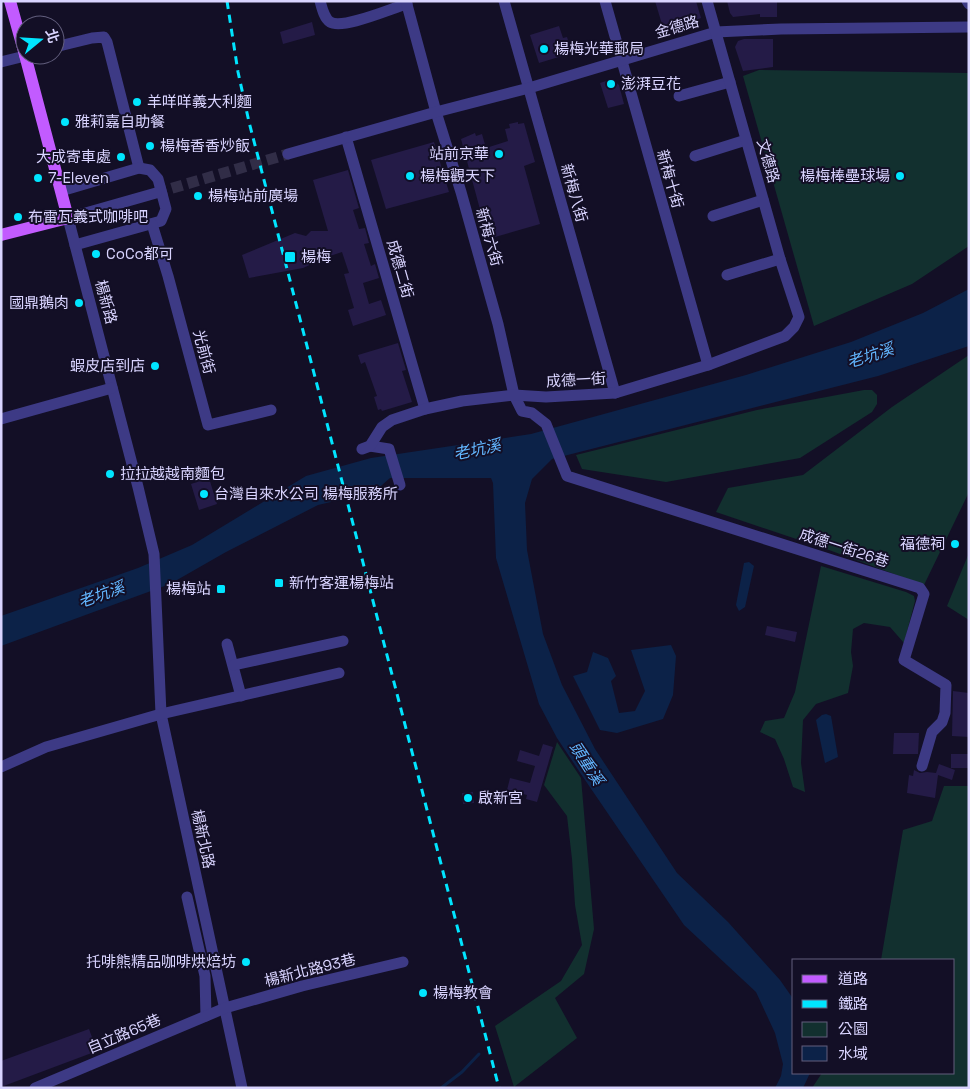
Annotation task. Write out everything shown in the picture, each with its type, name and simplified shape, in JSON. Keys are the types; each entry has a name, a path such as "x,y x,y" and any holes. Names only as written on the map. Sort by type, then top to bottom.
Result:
{"main road":[{"name":"楊新路","path":"10,1 15,18"},
{"name":"楊新路","path":"29,65 68,218"},
{"path":"1,235 68,218"}],"street":[{"path":"320,1 323,12 329,22 336,25 348,23 406,2"},
{"name":"新梅八街","path":"504,1 615,393"},
{"name":"新梅十街","path":"604,1 708,365"},
{"name":"文德路","path":"707,1 780,259 799,317 794,327"},
{"name":"新梅六街","path":"406,2 498,324 514,395"},
{"name":"金德路","path":"288,154 529,88 716,32 782,29 969,27"},
{"path":"65,45 92,38 104,38 107,42 139,168"},
{"path":"1,62 15,58"},
{"path":"679,96 730,82"},
{"name":"成德二街","path":"346,137 425,409"},
{"path":"695,156 746,140"},
{"path":"61,191 139,168 150,170 158,179 166,209 161,221 75,245"},
{"path":"68,218 156,193"},
{"path":"713,216 763,200"},
{"name":"楊新路","path":"68,218 138,487 154,557 157,595"},
{"name":"光前街","path":"152,224 208,425 272,410"},
{"path":"727,275 780,259"},
{"name":"成德一街","path":"400,485 389,449 366,447 382,427 392,420 425,409 462,401 514,395 546,397 615,393 708,365 785,336 794,327"},
{"path":"1,419 112,388"},
{"name":"成德一街26巷","path":"514,395 522,412 532,413 546,424 567,476 920,588 924,594 904,660 946,685 942,722 932,732 922,766"},
{"name":"楊新北路","path":"157,595 161,714 242,1088"},
{"path":"234,665 343,641"},
{"path":"227,644 241,696"},
{"path":"1,767 46,746 161,714 339,673"},
{"path":"187,897 205,976 206,1016"},
{"name":"楊新北路93巷","path":"225,1008 302,986 403,962"},
{"name":"自立路65巷","path":"36,1088 225,1008"}],"green space":[{"path":"759,70 969,73 969,246 912,284 814,326 743,76"},
{"path":"969,355 969,492 924,585 829,550 716,512 728,488 803,475 892,407"},
{"path":"872,390 877,395 877,404 872,412 800,458 666,482 582,469 576,455 757,410"},
{"path":"969,553 969,620 947,606"},
{"path":"821,566 906,592 914,596 915,601 904,643 890,627 864,623 853,629 851,652 853,666 848,693 816,704 803,720 801,763 805,792 793,787 775,739 760,732 765,721 784,718 795,692"},
{"path":"557,742 581,778 594,929 584,974 555,998 577,1038 514,1087 495,1026 561,981 582,945 575,905 567,816 544,785"},
{"path":"944,786 969,786 969,1088 812,1088 821,1074 955,1074 955,959 881,959 903,830 932,821"}],"water":[{"path":"969,289 969,346 878,376 552,459 532,479 525,503 527,550 543,634 562,685 595,749 677,873 728,922 780,980 792,997 792,1074 810,1074 803,1088 775,1088 781,1076 783,1064 775,1033 756,992 684,925 557,738 539,704 496,558 493,483 491,478 390,478 374,492 318,505 226,552 170,584 1,646 1,616 138,568 192,545 306,476 371,458 531,434 746,375 851,342 923,313"},
{"path":"749,562 754,566 745,607 739,611 736,605 744,563"},
{"path":"671,645 676,656 673,695 663,719 617,733 600,730 573,676 587,672 593,652 608,658 616,676 611,681 619,713 635,711 645,691 631,650"},
{"path":"826,714 831,716 838,757 825,763 816,720"}],"building":[{"path":"655,1 696,1 701,18 664,31"},
{"path":"727,1 777,1 777,17 760,17 760,14 733,17"},
{"path":"312,22 315,35 283,44 280,32"},
{"path":"559,26 563,38 567,37 572,53 539,63 530,35"},
{"path":"744,39 773,39 773,67 743,71 735,47 738,41"},
{"path":"612,79 619,85 624,104 608,108 600,83"},
{"path":"518,122 518,124 524,123 535,162 524,166 540,224 488,239 461,139 475,133 476,136 482,134 486,148 508,141 505,129 510,128 509,124"},
{"name":"楊梅觀天下","path":"434,142 449,192 386,209 371,160"},
{"path":"348,170 359,208 353,210 359,229 365,228 369,243 364,244 371,266 375,264 379,278 363,283 369,304 381,300 386,315 353,326 348,310 354,308 344,274 349,273 342,252 303,268 249,278 242,255 295,233 306,236 311,231 328,231 313,180"},
{"path":"398,343 406,370 402,371 412,402 382,411 381,409 378,410 374,397 377,396 365,362 361,364 358,355"},
{"name":"台灣自來水公司 楊梅服務所","path":"209,478 217,504 199,510 191,484"},
{"path":"767,626 797,632 795,642 765,635"},
{"path":"953,691 969,693 969,737 952,736"},
{"path":"894,733 919,733 918,754 893,754"},
{"path":"543,744 553,747 537,802 526,799 527,795 507,790 510,778 530,783 535,766 517,761 520,750 539,756"},
{"path":"951,754 969,754 969,768 951,768"},
{"path":"939,764 955,770 952,780 938,775 935,798 907,793 909,775 913,776 914,770 920,773 936,773"},
{"name":"啟新宮","path":"473,792 474,803 463,804 462,793"},
{"path":"89,1029 97,1051 1,1087 1,1061"}],"waterway":[{"path":"441,1088 462,1072 479,1054"}],"tunnel":[{"path":"156,193 288,154"}],"railway":[{"path":"227,1 238,72 249,122 499,1088"}],"place":[{"name":"楊梅光華郵局","path":"544,49"},
{"name":"澎湃豆花","path":"611,84"},
{"name":"羊咩咩義大利麵","path":"137,102"},
{"name":"雅莉嘉自助餐","path":"65,122"},
{"name":"楊梅香香炒飯","path":"150,146"},
{"name":"站前京華","path":"499,154"},
{"name":"大成寄車處","path":"121,157"},
{"name":"楊梅觀天下","path":"410,176"},
{"name":"楊梅棒壘球場","path":"900,176"},
{"name":"7-Eleven","path":"38,178"},
{"name":"楊梅站前廣場","path":"198,196"},
{"name":"布雷瓦義式咖啡吧","path":"18,217"},
{"name":"CoCo都可","path":"96,254"},
{"name":"楊梅","path":"290,257"},
{"name":"國鼎鵝肉","path":"79,303"},
{"name":"蝦皮店到店","path":"155,366"},
{"name":"拉拉越越南麵包","path":"110,474"},
{"name":"台灣自來水公司 楊梅服務所","path":"204,494"},
{"name":"福德祠","path":"955,544"},
{"name":"新竹客運楊梅站","path":"279,583"},
{"name":"楊梅站","path":"221,589"},
{"name":"啟新宮","path":"468,798"},
{"name":"托啡熊精品咖啡烘焙坊","path":"246,962"},
{"name":"楊梅教會","path":"423,993"}],"water label":[{"name":"老坑溪","path":"870,355"},
{"name":"老坑溪","path":"477,449"},
{"name":"老坑溪","path":"101,594"},
{"name":"頭重溪","path":"587,763"}]}
